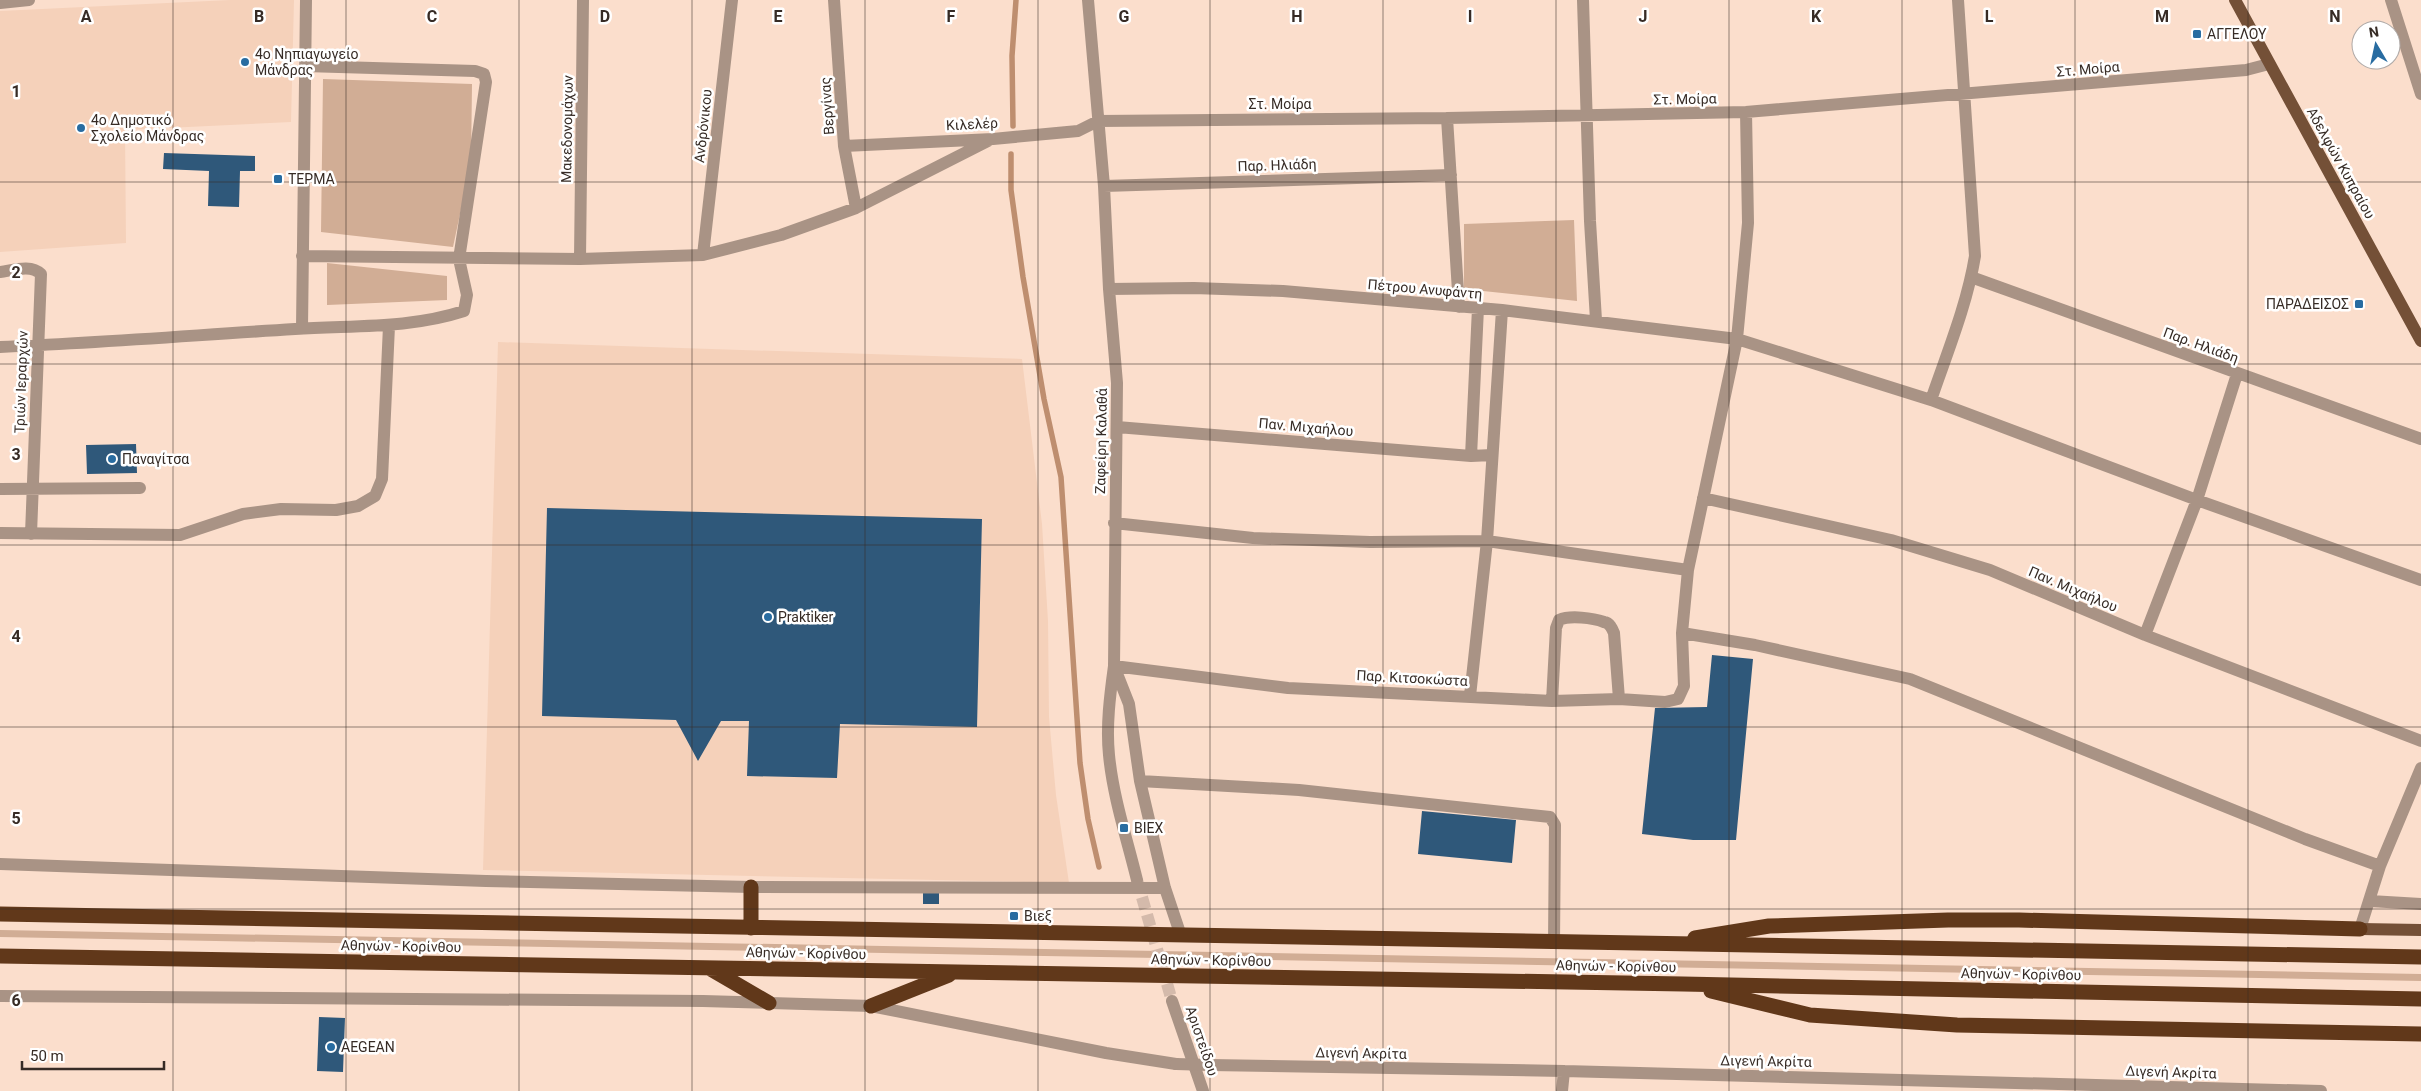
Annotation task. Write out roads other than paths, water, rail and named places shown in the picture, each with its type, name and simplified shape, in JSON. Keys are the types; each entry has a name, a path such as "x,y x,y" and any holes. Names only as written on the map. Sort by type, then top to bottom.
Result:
{"highway":[{"path":"751,887 751,928"},
{"name":"Αθηνών - Κορίνθου","path":"0,914 1654,945 2421,957"},
{"path":"1654,945 1769,926 1948,920 2019,920 2360,929"},
{"name":"Αθηνών - Κορίνθου","path":"0,956 1683,984 2421,999"},
{"path":"708,967 769,1003"},
{"path":"871,1006 956,972"},
{"path":"1683,984 1810,1015 1957,1025 2421,1034"}],"main road":[{"name":"Αδελφών Κυπραίου","path":"2235,0 2421,341"},
{"path":"2360,929 2421,930"}],"street":[{"path":"0,3 29,0"},
{"path":"302,328 306,0"},
{"name":"Μακεδονομάχων","path":"580,259 583,0"},
{"name":"Ανδρόνικου","path":"703,255 732,0"},
{"name":"Βεργίνας","path":"834,0 844,146 856,208"},
{"name":"Ζαφείρη Καλαθά","path":"1088,0 1104,186 1109,289 1118,383 1114,523 1114,666 1110,698 1108,753 1114,791 1136,880"},
{"path":"1583,0 1586,116 1596,320"},
{"path":"1931,400 1971,277 1975,256 1958,0"},
{"path":"2391,0 2421,94"},
{"name":"Στ. Μοίρα","path":"1098,121 1447,118 1746,112 2246,70 2269,64"},
{"path":"0,347 302,328 389,326 446,317 464,311 467,295 459,259 486,82 484,74 475,71 305,66"},
{"path":"1746,112 1748,223 1737,339 1688,570 1682,634 1755,645 1910,679 2287,832 2380,866"},
{"path":"1447,118 1459,307"},
{"name":"Κιλελέρ","path":"844,146 1078,132 1098,121"},
{"path":"302,256 580,259 703,255 781,235 856,208 993,138"},
{"name":"Παρ. Ηλιάδη","path":"1104,186 1450,175"},
{"name":"Τριών Ιεραρχών","path":"0,272 27,268 36,269 41,274 31,534"},
{"name":"Παρ. Ηλιάδη","path":"1971,277 2421,439"},
{"name":"Πέτρου Ανυφάντη","path":"1109,289 1283,290 1596,320 1737,339 1931,400 2197,500 2421,580"},
{"path":"1471,456 1478,308"},
{"path":"1470,696 1487,541 1502,310"},
{"path":"0,534 180,535 243,514 281,510 336,510 358,506 375,496 382,479 389,326"},
{"path":"2145,636 2197,500 2238,374"},
{"name":"Παν. Μιχαήλου","path":"1117,427 1471,456 1492,456"},
{"path":"0,489 140,488"},
{"name":"Παν. Μιχαήλου","path":"1703,498 1891,540 1990,570 2145,636 2421,741"},
{"path":"1114,523 1252,538 1370,542 1487,541 1688,570"},
{"path":"1552,701 1556,628 1559,620 1566,617 1605,622 1612,627 1618,699"},
{"name":"Παρ. Κιτσοκώστα","path":"1114,666 1288,688 1552,701 1618,699 1664,702 1678,699 1684,686 1682,634"},
{"path":"1114,666 1129,704 1140,781 1165,888 1181,936"},
{"path":"2360,929 2380,866 2421,768"},
{"path":"1140,781 1299,790 1550,817 1555,825 1554,943"},
{"path":"0,864 486,881 751,887 1165,888"},
{"path":"2370,901 2421,904"},
{"name":"Διγενή Ακρίτα","path":"0,996 769,1003 871,1006 1106,1053 1176,1064 1564,1071 1939,1086 2322,1091"},
{"name":"Αριστείδου","path":"1172,1001 1203,1091"},
{"path":"1562,1091 1564,1071"}],"waterway":[{"path":"1013,126 1012,56 1016,0"},
{"path":"1011,154 1011,190 1023,277 1044,399 1061,477 1080,763 1088,819 1099,867"}],"tunnel":[{"path":"1137,880 1172,1001"}],"place":[{"name":"ΑΓΓΕΛΟΥ","path":"2197,34"},
{"name":"4ο Νηπιαγωγείο Μάνδρας","path":"245,62"},
{"name":"4ο Δημοτικό Σχολείο Μάνδρας","path":"81,128"},
{"name":"ΤΕΡΜΑ","path":"278,179"},
{"name":"ΠΑΡΑΔΕΙΣΟΣ","path":"2359,304"},
{"name":"Παναγίτσα","path":"112,459"},
{"name":"Praktiker","path":"768,617"},
{"name":"ΒΙΕΧ","path":"1124,828"},
{"name":"Βιεξ","path":"1014,916"},
{"name":"AEGEAN","path":"331,1047"}]}
